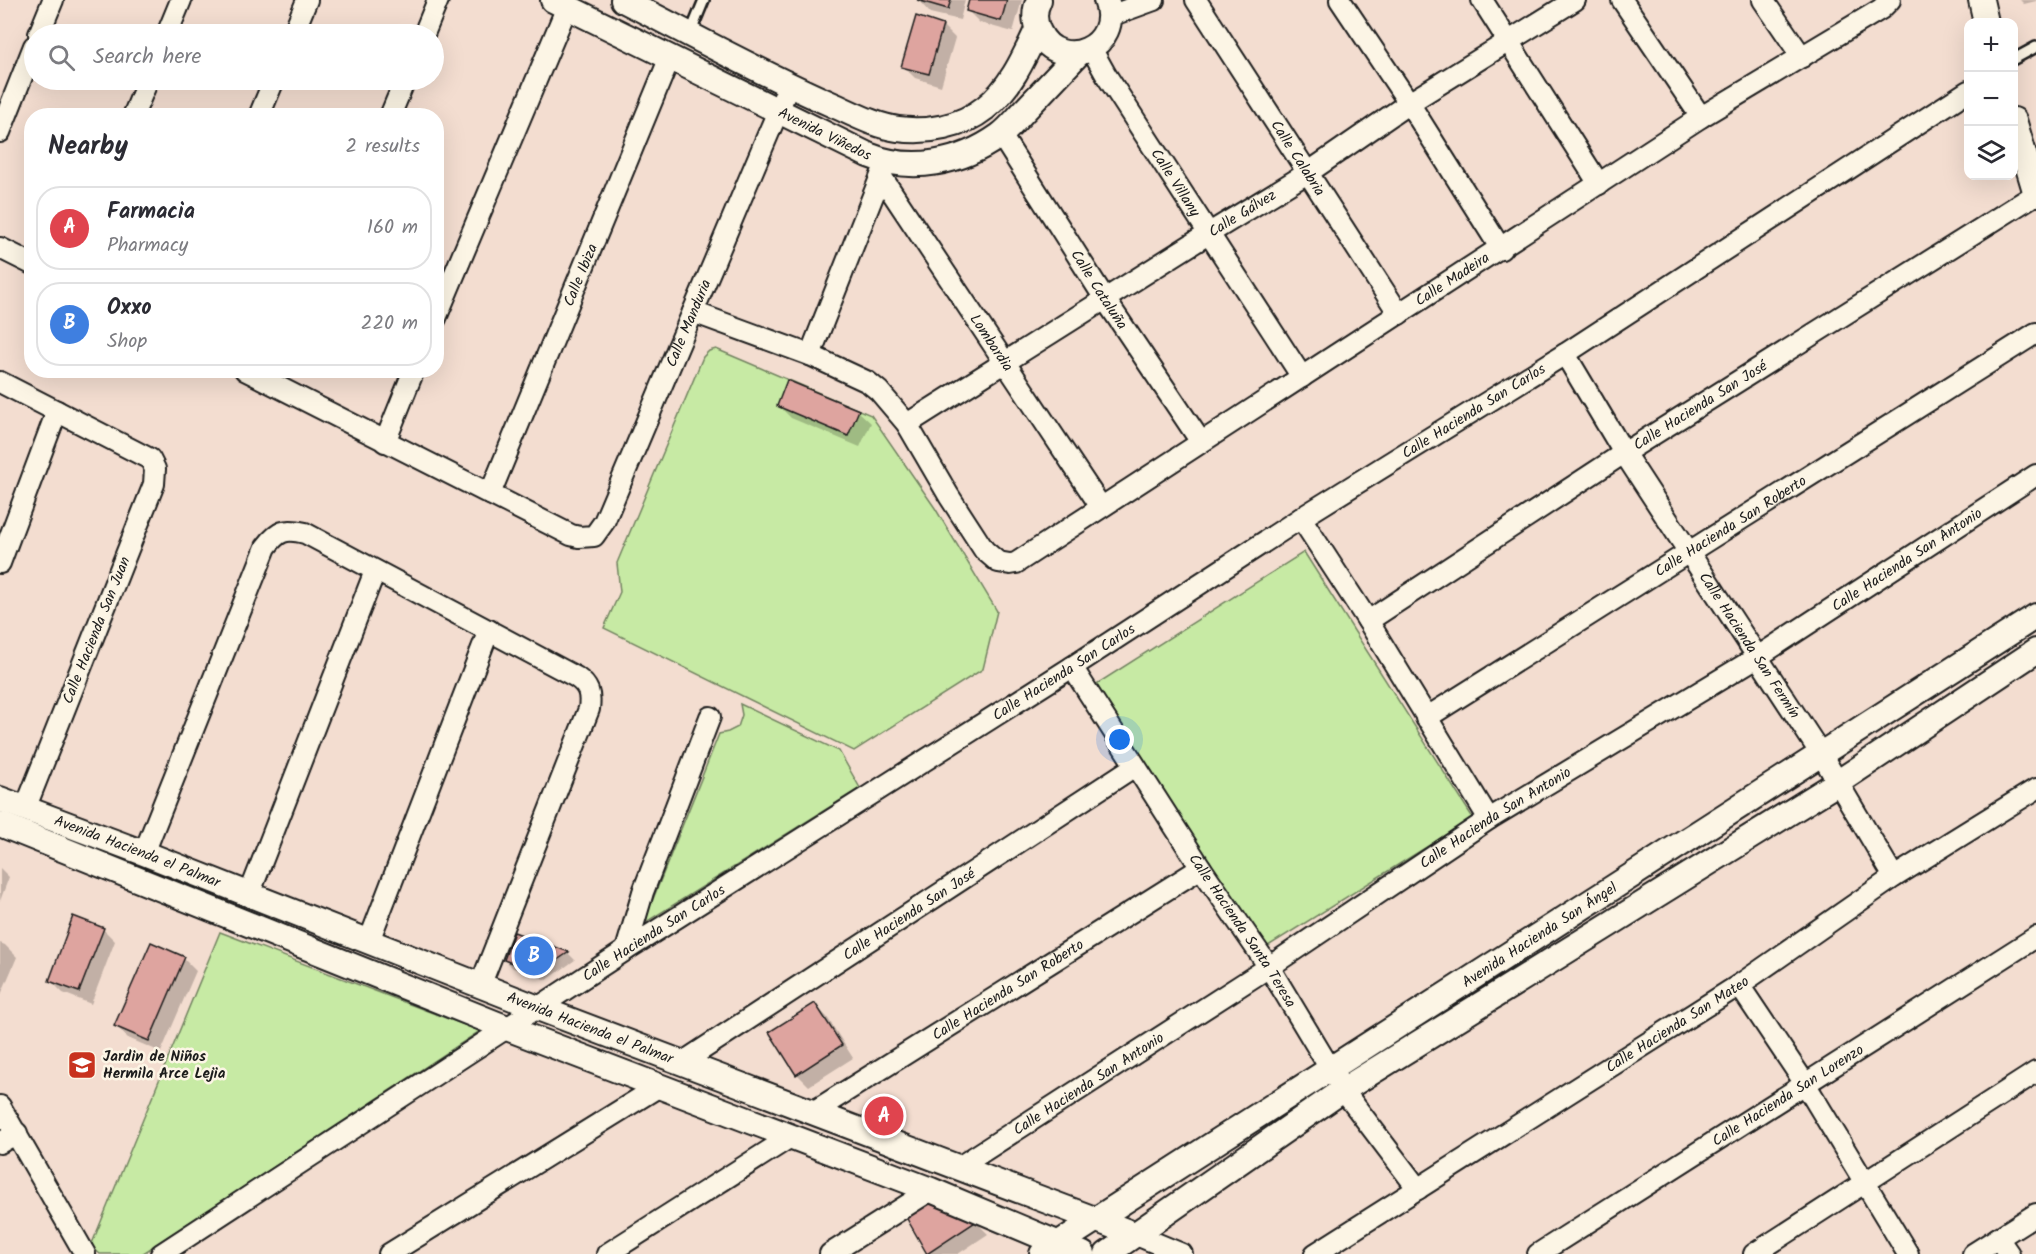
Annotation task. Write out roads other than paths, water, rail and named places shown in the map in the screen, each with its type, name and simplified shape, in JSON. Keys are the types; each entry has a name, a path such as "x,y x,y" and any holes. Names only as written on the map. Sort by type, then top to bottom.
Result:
{"street":[{"path":"43,24 53,0"},
{"path":"171,24 181,0"},
{"path":"297,24 307,0"},
{"path":"427,24 438,0"},
{"name":"Avenida Viñedos","path":"623,0 789,85 880,125 914,131 946,127 974,116 986,108 1021,65 1037,30"},
{"path":"1039,0 1035,18 1037,30 1044,40 1054,49 1066,53 1085,51"},
{"path":"1108,8 1154,0"},
{"name":"Calle Calabria","path":"1196,0 1400,314"},
{"path":"1340,0 1409,103 1501,249"},
{"path":"1482,0 1599,184"},
{"name":"Calle Gálvez","path":"907,424 1309,172 1409,103 1575,0"},
{"path":"1622,0 1701,117"},
{"path":"1763,0 1802,57"},
{"name":"Calle Madeira","path":"907,424 984,550 998,562 1010,564 1016,562 1701,117 1881,9 1890,0"},
{"path":"1981,0 1985,18"},
{"path":"444,298 560,4"},
{"name":"Avenida Viñedos","path":"560,4 778,111 883,169 945,161 979,148 1001,135 1085,51 1101,40 1108,28 1108,8"},
{"name":"Calle Villany","path":"1085,51 1106,75 1302,377"},
{"name":"Calle Ibiza","path":"490,494 670,57"},
{"path":"0,132 24,71"},
{"name":"Calle Manduria","path":"490,494 571,535 594,536 604,522 789,85"},
{"path":"136,108 144,90"},
{"path":"262,108 270,90"},
{"path":"393,108 401,90"},
{"name":"Calle Hacienda San Carlos","path":"161,1254 626,950 1072,667 1301,518 1565,354 1964,94"},
{"path":"2015,126 2036,194"},
{"name":"Calle Cataluña","path":"1001,135 1105,299 1201,442"},
{"path":"810,355 883,169"},
{"name":"Lombardia","path":"883,169 1005,363 1101,507"},
{"name":"Calle Hacienda San José","path":"1368,621 1624,453 2036,194"},
{"path":"0,248 24,260"},
{"path":"693,312 810,355 868,382 879,391 907,424"},
{"name":"Calle Hacienda San Roberto","path":"1426,718 2036,333"},
{"name":"Calle Hacienda San Fermín","path":"1565,354 1624,453 1821,754 1894,877"},
{"path":"385,442 411,378"},
{"path":"280,379 385,442 490,494"},
{"path":"0,382 57,411 0,563"},
{"name":"Calle Hacienda San Juan","path":"24,809 154,484 156,469 150,459 142,454 57,411"},
{"name":"Calle Hacienda San Antonio","path":"959,1167 1269,968 1489,819 1759,656 2036,475"},
{"path":"1301,518 1368,621 1489,819"},
{"path":"144,854 266,547 275,535 288,530 305,533 576,677 584,682 589,690 591,699 589,710 480,986"},
{"path":"249,895 375,571"},
{"name":"Avenida Hacienda San Ángel","path":"1050,1249 2036,616"},
{"path":"369,941 489,630"},
{"name":"Avenida Hacienda San Ángel","path":"1107,1254 1343,1090 1837,783 2036,651"},
{"name":"Calle Hacienda Santa Teresa","path":"1072,667 1201,868 1269,968 1343,1090 1418,1189"},
{"path":"626,950 643,892 710,717"},
{"name":"Calle Hacienda San José","path":"682,1062 1135,766"},
{"name":"Calle Hacienda San Mateo","path":"1315,1254 1739,985 1894,877 2036,789"},
{"name":"Avenida Hacienda el Palmar","path":"0,799 480,986 1182,1254"},
{"name":"Avenida Hacienda el Palmar","path":"0,824 507,1028 931,1190 1050,1249 1083,1254"},
{"name":"Calle Hacienda San Roberto","path":"813,1112 1201,868"},
{"name":"Calle Hacienda San Lorenzo","path":"1538,1254 2036,937"},
{"path":"1739,985 1804,1083 1908,1254"},
{"path":"1754,1254 2036,1072"},
{"path":"389,1254 658,1087"},
{"path":"0,1106 85,1254"},
{"path":"0,1143 17,1134"},
{"path":"607,1254 792,1136"},
{"path":"830,1254 931,1190"},
{"path":"1973,1254 2003,1246 2036,1214"}],"lane":[{"path":"689,34 704,0"},
{"path":"2018,57 2036,48"}],"place":[{"name":"Oxxo","path":"534,956"},
{"name":"Jardin de Niños Hermila Arce Lejia","path":"82,1065"},
{"name":"Farmacia","path":"884,1116"}]}
